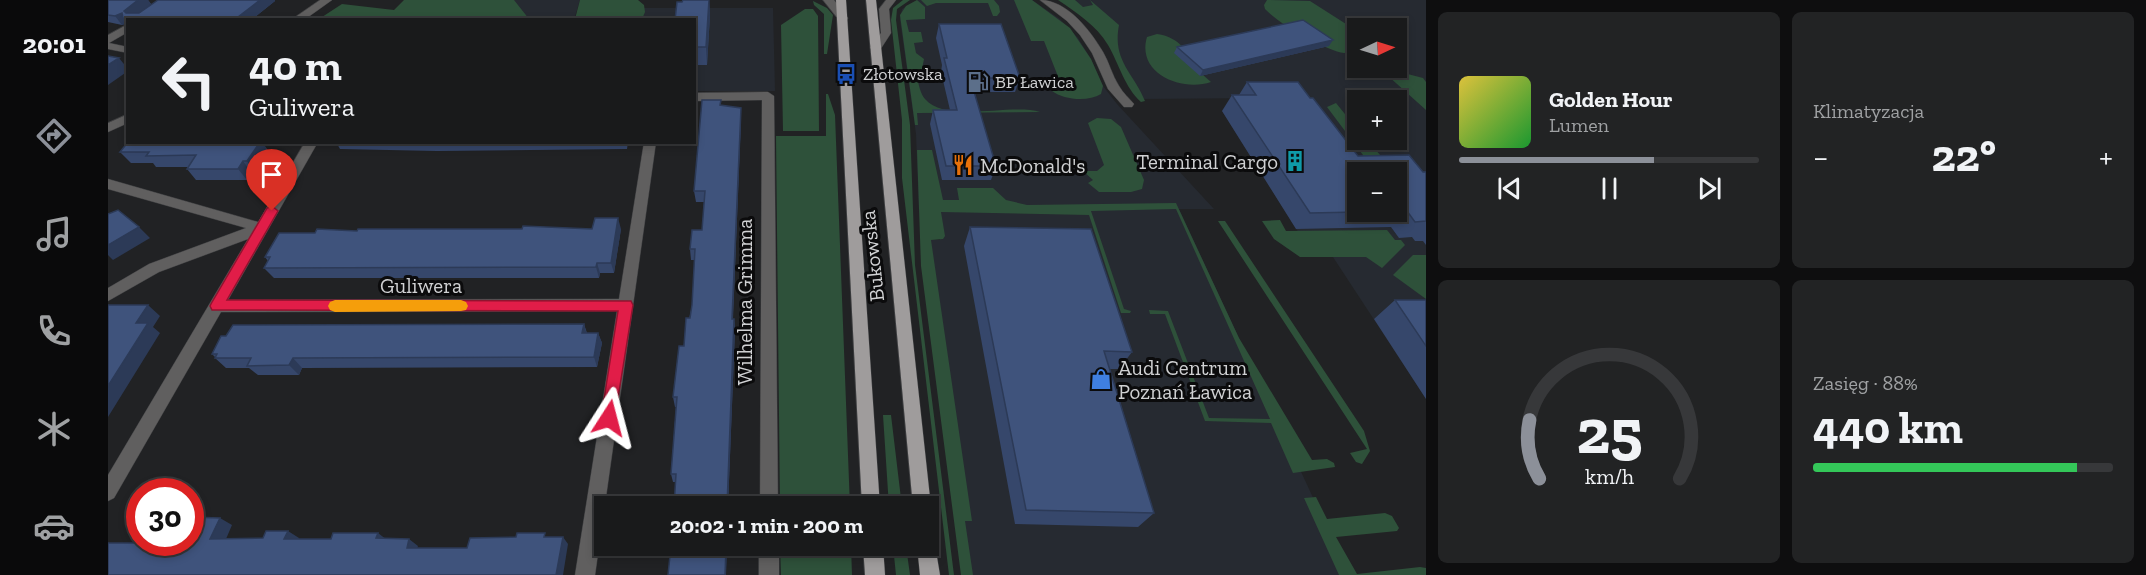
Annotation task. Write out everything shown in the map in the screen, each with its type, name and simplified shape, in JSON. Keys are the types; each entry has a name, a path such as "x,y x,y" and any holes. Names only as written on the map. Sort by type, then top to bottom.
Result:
{"main road":[{"name":"Bukowska","path":"841,0 870,496"},
{"name":"Bukowska","path":"871,0 921,496"},
{"path":"874,556 875,575"},
{"path":"928,556 930,575"}],"street":[{"path":"299,18 327,0"},
{"path":"828,0 843,18"},
{"path":"876,48 886,33 884,9 891,0"},
{"path":"1045,0 1071,19 1084,33 1098,53 1114,88 1128,104"},
{"path":"108,40 126,28"},
{"path":"108,46 126,50"},
{"name":"Wilhelma Grimma","path":"696,97 768,96 769,496"},
{"path":"108,128 126,119"},
{"path":"108,492 311,144"},
{"path":"585,575 650,144"},
{"path":"108,184 261,228"},
{"path":"108,295 154,268 261,228"},
{"name":"Guliwera","path":"217,306 626,305"},
{"path":"769,556 769,575"}],"shaded area":[{"path":"508,0 580,0 575,18 520,18"},
{"name":"Audi Centrum Poznań Ławica","path":"917,0 1032,0 1060,19 1078,38 1091,59 1103,86 1117,104 1214,209 1179,209 1349,575 970,575 928,239 940,240 919,212 916,134 900,20 902,9"},
{"path":"1070,0 1426,0 1426,399 1333,257 1314,257 1222,111 1262,98 1138,99 1109,36"},
{"path":"633,8 773,8 775,91 696,91 696,18 630,18"}],"green space":[{"path":"404,0 514,0 528,18 321,18 342,4 394,10"},
{"path":"580,0 638,0 644,5 645,12 642,18 575,18"},
{"path":"903,0 910,0 897,9 896,20 910,125 915,265 954,575 949,575 902,178 902,120 891,20 893,8"},
{"path":"917,0 925,7 925,19 906,20 909,32 921,32 923,42 914,43 916,53 924,59 917,77 925,99 935,106 963,112 1028,110 1040,112 917,113 918,125 915,125 900,15 906,6"},
{"path":"921,0 994,0 1000,12 997,16 993,16 988,3 936,3 927,6"},
{"path":"1014,0 1032,0 1070,28 1091,59 1103,86 1101,94 1096,97 1076,99 1052,91 1068,90 1064,81 1053,81 1052,79 1059,79 1044,41 1031,41"},
{"path":"1058,0 1075,0 1083,7 1093,5 1090,0 1119,25 1121,57 1145,101 1141,102 1135,96 1098,31"},
{"path":"1267,0 1310,1 1347,25 1347,53 1327,48 1304,36 1281,22 1265,9 1264,5"},
{"path":"813,1 827,8 833,15 827,54 824,54 824,14 814,5"},
{"path":"805,9 813,9 818,16 819,131 783,131 781,25"},
{"path":"1157,34 1179,43 1200,76 1203,75 1211,82 1187,84 1175,82 1155,70 1148,61 1145,50 1147,37"},
{"path":"1407,74 1423,78 1426,82 1426,110 1407,93 1407,90 1404,90 1390,78 1407,78"},
{"path":"826,94 828,94 835,115 850,496 780,496 776,136 826,136"},
{"path":"1336,103 1347,117 1347,134 1327,107"},
{"path":"1097,118 1111,119 1121,127 1144,180 1142,189 1131,192 1099,192 1088,183 1093,180 1083,171 1097,171 1104,165 1088,123"},
{"path":"917,150 932,150 943,200 959,200 957,188 993,188 1006,200 1027,205 1176,203 1239,338 1312,460 1327,459 1334,463 1335,467 1293,473 1271,423 1205,421 1165,314 1150,314 1149,310 1168,311 1209,418 1270,419 1176,209 1091,211 1124,309 1131,311 1130,313 1121,313 1089,215 941,212 945,236 943,239 931,240 972,521 965,521 973,575 961,575 921,266"},
{"path":"1359,150 1376,150 1386,162 1368,162"},
{"path":"1280,220 1286,231 1387,230 1395,240 1401,240 1405,245 1382,268 1366,257 1300,257 1274,239 1262,221"},
{"path":"1218,221 1225,221 1364,431 1370,451 1362,464 1356,462 1350,453 1367,449"},
{"path":"1413,255 1426,255 1426,299 1393,275"},
{"path":"883,415 891,415 901,496 888,496"},
{"path":"1316,497 1327,519 1385,513 1392,516 1399,528 1397,531 1336,537 1357,574 1420,567 1426,568 1426,575 1339,575 1304,498"},
{"path":"780,556 851,556 852,575 781,575"},
{"path":"894,556 907,556 910,575 896,575"}],"building":[{"path":"108,0 138,0 124,11 139,13 158,0 260,0 237,18 126,19 123,18 122,13 115,16 108,15"},
{"path":"683,0 709,0 706,47 696,47 696,18 675,18 677,2"},
{"path":"1303,20 1333,40 1203,70 1177,47"},
{"path":"939,24 1001,24 1020,78 970,78 996,166 946,166 933,110 957,110 944,58 947,58"},
{"path":"108,56 119,58 108,65"},
{"path":"1247,82 1298,82 1347,142 1347,150 1353,150 1358,156 1409,155 1423,172 1426,172 1426,221 1415,222 1407,211 1407,162 1347,162 1347,212 1310,213 1232,95 1256,95"},
{"path":"702,100 721,100 720,105 741,108 727,496 675,496 676,474 671,474 677,397 673,397 679,346 684,346 686,318 690,318 692,305 695,249 690,249 692,230 702,230 705,191 694,191"},
{"path":"126,144 259,144 247,161 243,161 238,169 187,169 196,155 146,156 149,152 120,152"},
{"path":"118,210 139,227 108,245 108,214"},
{"path":"595,218 618,218 611,263 597,263 596,267 264,268 270,257 265,257 279,233 315,233 317,229 357,231 358,229 522,229 523,226 592,229"},
{"path":"970,227 1091,229 1132,352 1104,351 1154,513 1026,510"},
{"path":"1395,300 1426,300 1426,346"},
{"path":"108,305 148,305 136,323 148,323 108,386"},
{"path":"584,324 582,333 598,333 594,357 293,358 289,365 247,366 251,358 215,358 217,354 212,354 221,336 226,336 233,325"},
{"path":"204,517 220,518 210,539 263,538 266,531 288,531 284,539 331,539 333,533 378,533 376,538 409,539 407,548 467,548 470,538 516,537 517,533 545,533 544,537 563,537 556,575 108,575 108,543 126,543 126,556 204,556"},
{"path":"670,556 726,556 725,575 668,575"}],"slow traffic":[{"path":"335,306 461,306"}],"place":[{"name":"Złotowska","path":"846,74"},
{"name":"BP Ławica","path":"978,82"},
{"name":"Terminal Cargo","path":"1295,161"},
{"name":"McDonald's","path":"963,165"},
{"name":"Audi Centrum Poznań Ławica","path":"1101,379"}],"route":[{"path":"272,211 217,306 626,305 609,418"}]}
